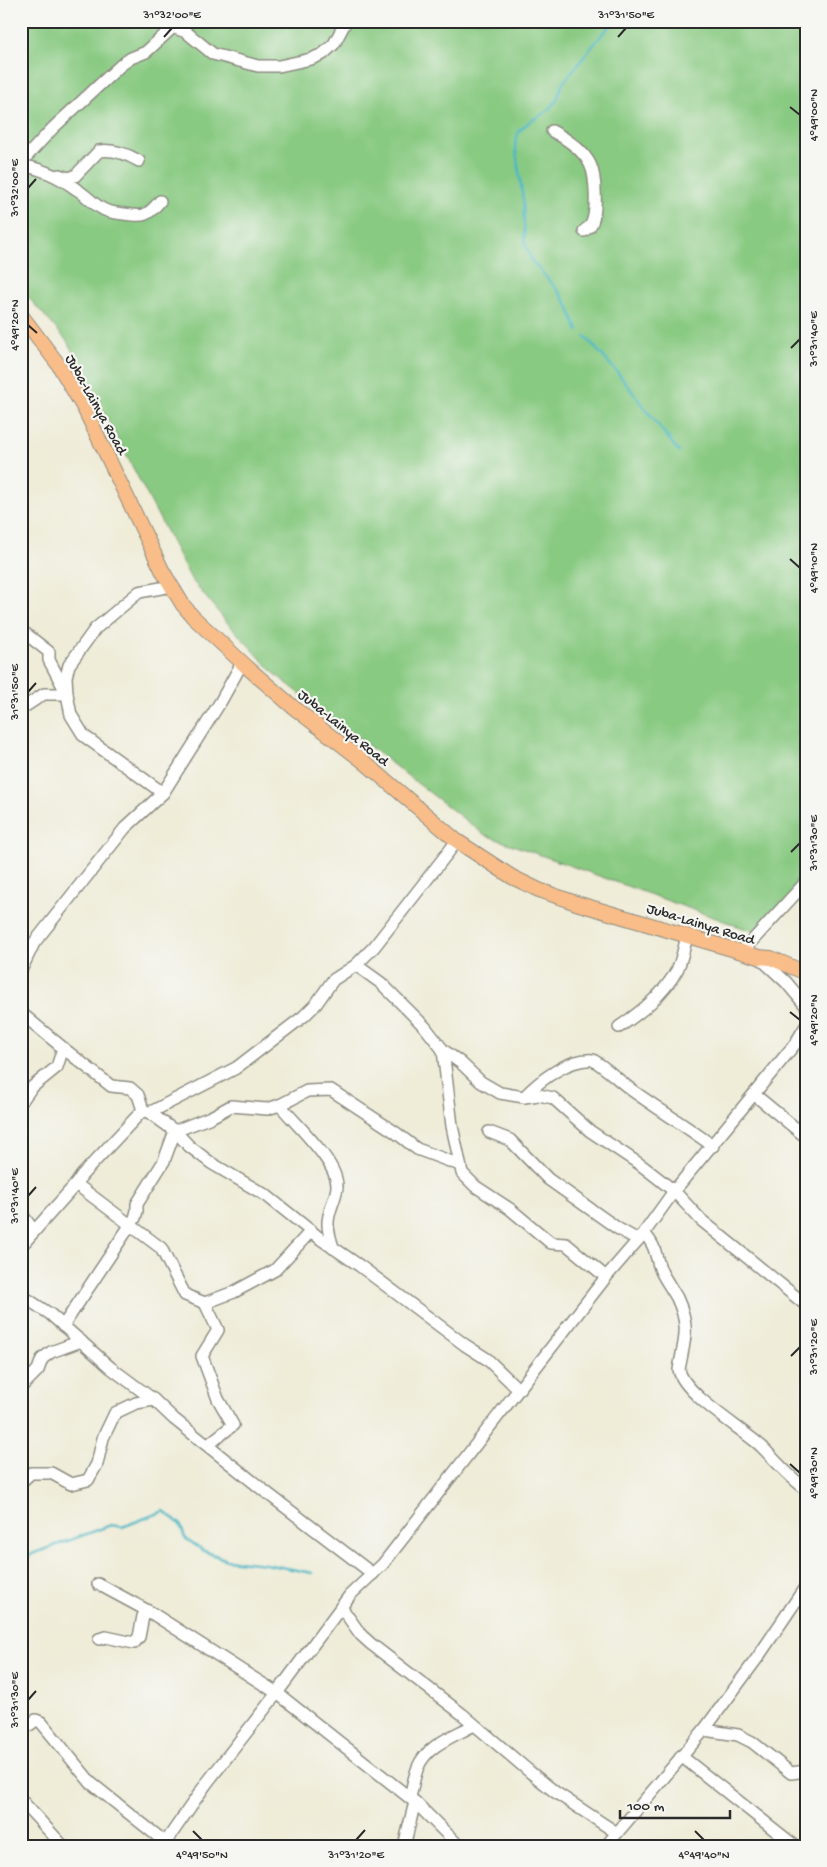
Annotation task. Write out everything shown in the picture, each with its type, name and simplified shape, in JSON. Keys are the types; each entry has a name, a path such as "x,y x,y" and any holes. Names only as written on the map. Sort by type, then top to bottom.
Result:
{"main road":[{"name":"Juba-Lainya Road","path":"21,315 58,364 85,410 183,605 193,617 242,663 293,707 363,761 457,841 512,877 538,890 576,903 758,957 771,958 806,973"}],"street":[{"path":"160,200 150,213 140,216 106,211 79,190 50,173 25,162 52,128 121,65 130,58 146,52 171,29 175,28 186,32 213,54 251,65 279,66 311,59 323,54 341,34 346,21"},
{"path":"552,131 564,138 583,154 590,165 594,180 595,204 590,225 584,231"},
{"path":"50,173 68,178 75,176 99,151 105,150 132,157 139,161"},
{"path":"163,793 84,736 71,715 66,677 68,664 95,629 139,592 172,586"},
{"path":"21,633 26,634 49,652 49,660 67,694"},
{"path":"21,970 34,943 126,828 163,793 221,701 242,663"},
{"path":"21,710 44,694 67,694"},
{"path":"21,717 35,701"},
{"path":"21,1246 82,1175 147,1111 236,1068 304,1016 316,1004 333,980 356,965 374,947 457,841"},
{"path":"742,952 806,882"},
{"path":"619,1027 644,1009 672,977 679,966 687,936"},
{"path":"758,957 786,982 806,1006"},
{"path":"356,965 381,984 425,1027 442,1050 461,1063 481,1082 500,1093 524,1097 546,1095 553,1098 590,1131 641,1165 674,1192 701,1220 806,1306"},
{"path":"21,1013 111,1086 130,1088 138,1095 147,1111 175,1131 189,1146 211,1163 267,1196 333,1248 409,1301 464,1345 487,1359 518,1389"},
{"path":"21,1732 36,1720 41,1722 91,1783 166,1845 206,1784 350,1595 383,1564 606,1277 755,1095 795,1044 806,1026"},
{"path":"21,1102 31,1088 57,1067 63,1048"},
{"path":"442,1050 452,1126 462,1174 475,1186 510,1209 551,1243 566,1244 606,1277"},
{"path":"524,1097 550,1074 580,1061 594,1060 636,1093 713,1146"},
{"path":"63,1326 138,1212 137,1204 164,1160 175,1131 211,1118 231,1106 267,1109 280,1105 307,1091 331,1090 395,1132 417,1149 460,1166"},
{"path":"755,1095 806,1137"},
{"path":"280,1105 295,1124 316,1145 329,1163 337,1186 328,1223 333,1248"},
{"path":"489,1132 510,1140 554,1183 617,1228 641,1236 655,1248 660,1268 684,1316 685,1342 679,1370 685,1383 716,1413 735,1424 806,1489"},
{"path":"76,1184 161,1248 185,1295 205,1303 218,1330 202,1356 218,1399 234,1425 208,1445"},
{"path":"21,1213 34,1231"},
{"path":"205,1303 234,1292 275,1270 311,1231"},
{"path":"21,1295 50,1314 80,1342 154,1400 174,1419 373,1574"},
{"path":"21,1387 38,1370 42,1359 51,1352 80,1342"},
{"path":"21,1482 31,1473 51,1473 71,1484 88,1480 97,1464 103,1438 115,1413 136,1403 154,1400"},
{"path":"98,1584 150,1612 277,1693 412,1800 459,1846"},
{"path":"606,1846 704,1730 758,1657 806,1586"},
{"path":"341,1607 361,1635 542,1782 617,1833"},
{"path":"99,1639 106,1637 134,1643 139,1637 143,1616 150,1612"},
{"path":"404,1846 418,1766 435,1747 474,1725"},
{"path":"704,1730 738,1735 752,1742 791,1773 806,1771"},
{"path":"682,1756 795,1846"},
{"path":"21,1800 63,1846"}],"green space":[{"path":"21,21 806,21 806,890 763,935 485,835 276,675 224,619 191,579 67,341 21,289"}],"waterway":[{"path":"578,331 568,306 559,292 532,261 525,244 523,199 515,144 519,131 529,122 546,112 557,100 562,84 615,21"},
{"path":"585,336 617,372 679,452"},
{"path":"21,1563 32,1554 111,1525 122,1527 164,1511 180,1524 185,1538 204,1551 227,1560 266,1564 312,1573"}]}
